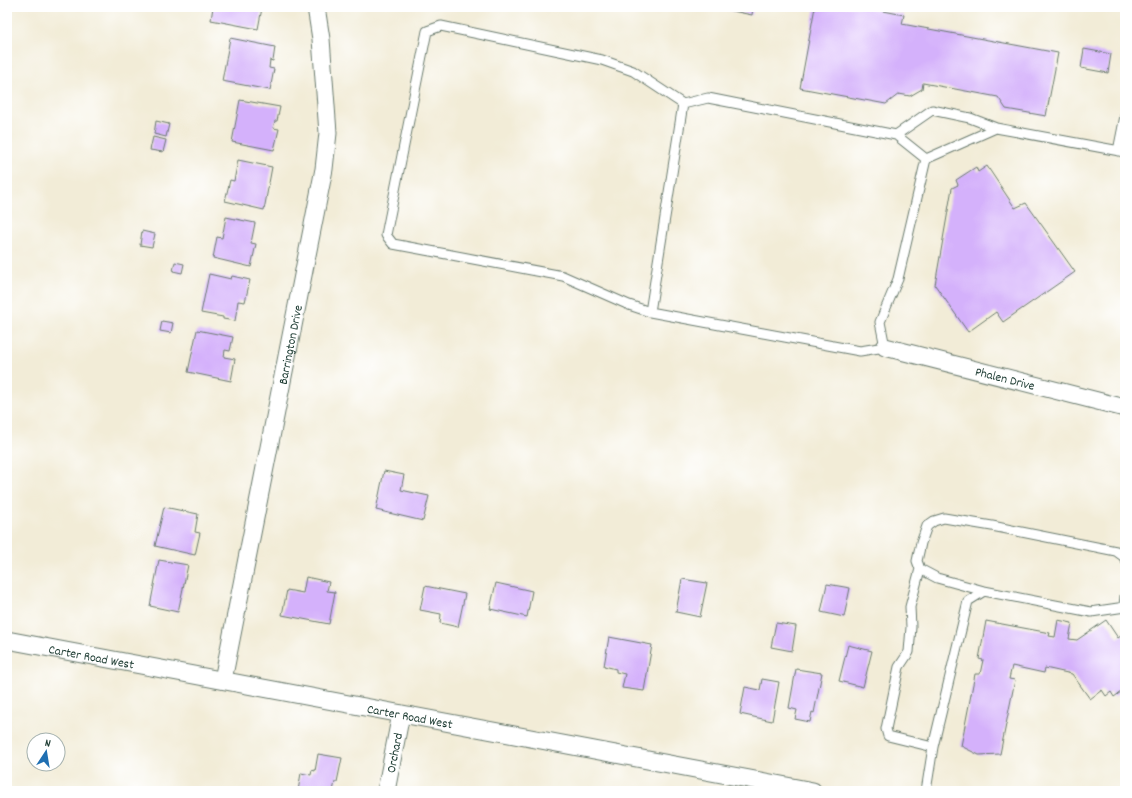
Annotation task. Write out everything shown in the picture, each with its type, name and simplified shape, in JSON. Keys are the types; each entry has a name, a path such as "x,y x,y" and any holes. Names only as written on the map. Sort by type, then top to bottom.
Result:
{"street":[{"name":"Barrington Drive","path":"222,680 324,169 328,133 321,39 316,7"},
{"name":"Phalen Drive","path":"885,347 1125,408"},
{"name":"Carter Road West","path":"7,640 813,791"},
{"name":"Orchard","path":"386,791 401,714"}],"lane":[{"path":"441,26 602,60 633,71 683,104 708,98 896,134 926,159 898,279 880,322 885,347 860,350 650,312 563,276 394,244 386,235 427,31 441,26"},
{"path":"650,312 683,104"},
{"path":"896,134 932,110 970,118 996,128 1122,151 1125,116"},
{"path":"926,159 996,128"},
{"path":"933,747 888,736 886,729 899,667 909,652 911,627 910,607 920,569 917,562 921,543 927,526 934,521 944,518 992,526 1116,552 1125,558"},
{"path":"920,569 937,578 984,591 1091,612 1124,607 1125,596"},
{"path":"926,791 933,747 968,601 984,591"}],"building":[{"path":"213,7 262,8 258,29 211,20"},
{"path":"713,7 753,7 752,15"},
{"path":"815,7 863,7 904,15 902,24 1058,53 1046,116 1006,109 998,97 923,83 922,89 910,96 899,94 886,104 800,88"},
{"path":"230,38 275,47 273,61 270,60 269,68 274,69 270,90 222,81"},
{"path":"1084,49 1111,54 1108,73 1081,68"},
{"path":"240,100 280,107 277,121 275,121 273,128 279,129 274,150 232,142"},
{"path":"156,121 169,124 166,137 154,134"},
{"path":"153,137 166,140 163,152 150,150"},
{"path":"238,160 272,167 264,210 225,201 230,180 234,181"},
{"path":"987,166 1015,208 1026,203 1075,272 1003,322 996,312 968,332 935,285 952,188 958,185 956,180 976,167 978,172"},
{"path":"226,217 255,223 251,243 256,244 251,267 213,258 217,237 222,238"},
{"path":"142,231 155,234 152,247 140,245"},
{"path":"175,262 184,264 182,273 173,271"},
{"path":"209,274 231,279 232,276 250,280 245,302 238,301 235,321 201,313"},
{"path":"162,321 173,323 171,333 160,331"},
{"path":"197,330 233,337 230,351 225,350 224,357 235,359 231,381 188,372"},
{"path":"384,471 404,475 401,490 429,496 423,521 376,510"},
{"path":"164,507 198,514 195,532 200,533 195,555 155,546"},
{"path":"159,560 188,565 178,612 150,606"},
{"path":"306,577 329,582 327,591 335,592 329,624 282,615 287,590 303,593"},
{"path":"682,579 707,583 700,617 676,612"},
{"path":"496,583 532,591 527,617 490,609"},
{"path":"827,584 850,588 844,617 821,612"},
{"path":"425,586 465,594 458,627 440,623 441,614 420,610"},
{"path":"1058,620 1072,623 1069,639 1077,640 1106,620 1118,638 1125,633 1125,689 1114,697 1111,692 1106,696 1102,690 1090,699 1072,674 1045,668 1044,673 1012,666 1009,679 1015,680 1000,754 979,755 961,746 975,674 980,674 983,660 979,659 986,621 1050,633 1049,636 1055,637"},
{"path":"776,623 796,626 792,651 771,647"},
{"path":"609,637 652,645 644,691 622,688 625,674 616,672 616,669 604,666"},
{"path":"848,645 872,651 863,687 839,681"},
{"path":"796,669 822,673 814,713 812,712 810,722 795,719 797,710 789,708"},
{"path":"762,679 779,682 772,721 740,714 745,687 760,690"},
{"path":"318,754 342,758 337,782 335,782 333,791 298,791 301,773 311,775 312,770 315,771"}]}
